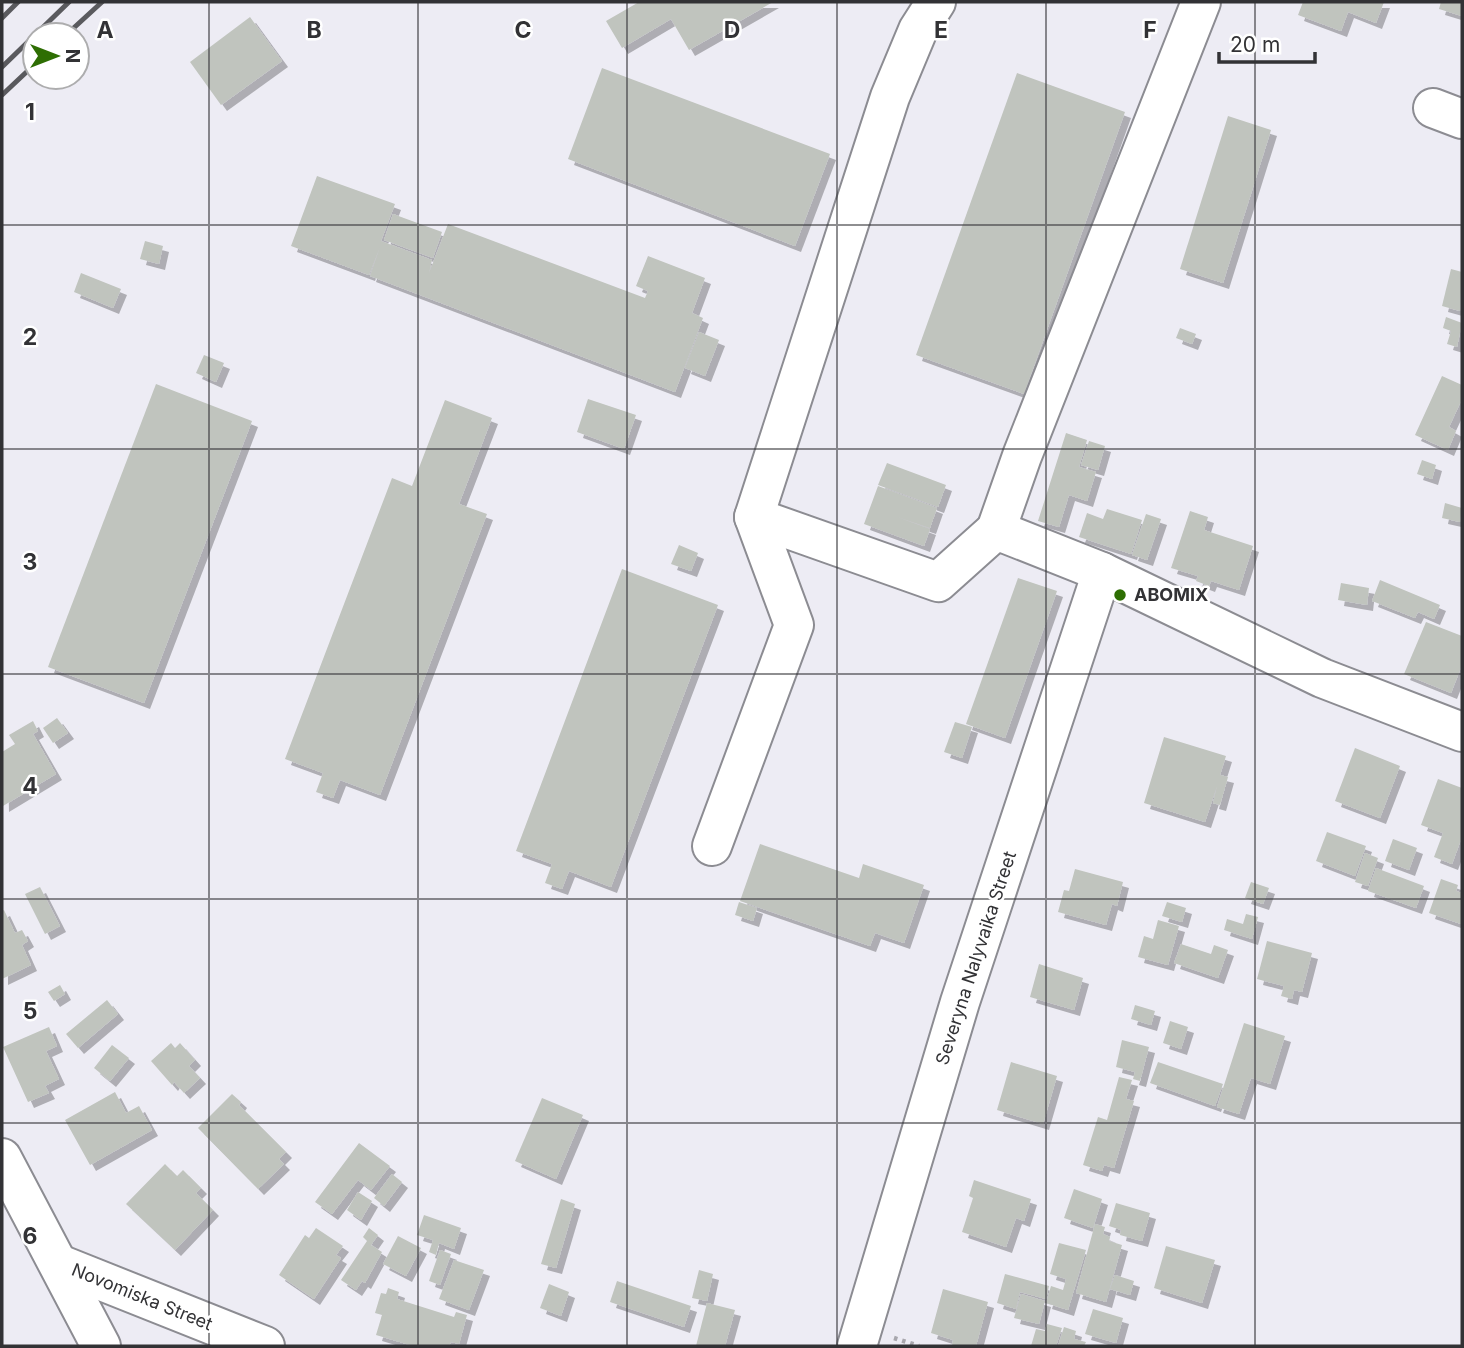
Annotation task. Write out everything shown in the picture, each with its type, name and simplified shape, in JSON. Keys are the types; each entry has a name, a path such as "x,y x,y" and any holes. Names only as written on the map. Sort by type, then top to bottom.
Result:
{"street":[{"path":"712,846 794,625 754,517 890,97 918,30 936,2"},
{"path":"754,517 938,582 996,530 1022,456 1201,2"},
{"path":"996,530 1102,572 1322,678 1462,732"},
{"name":"Severyna Nalyvaika Street","path":"857,1346 960,1002 1102,572"},
{"path":"2,1157 101,1346"},
{"name":"Novomiska Street","path":"59,1264 265,1346"}],"building":[{"path":"639,2 773,2 689,50 671,19 622,48 606,21"},
{"path":"1303,2 1384,2 1376,23 1348,12 1341,31 1298,15"},
{"path":"1441,2 1462,2 1462,16 1439,9"},
{"path":"250,17 282,61 221,105 190,62"},
{"path":"602,68 830,154 795,246 568,159"},
{"path":"1017,73 1125,112 1024,394 916,355"},
{"path":"1228,116 1271,130 1223,283 1180,269"},
{"path":"317,176 395,204 381,241 432,260 429,273 448,224 645,298 648,291 636,286 648,256 705,278 692,313 703,318 675,392 370,276 380,247 369,275 291,246"},
{"path":"393,214 442,232 433,258 384,240"},
{"path":"145,241 163,246 159,264 140,259"},
{"path":"1451,269 1462,272 1460,311 1442,306"},
{"path":"81,273 121,289 113,308 74,292"},
{"path":"1446,317 1462,323 1457,347 1447,344 1451,331 1443,328"},
{"path":"1180,328 1196,334 1192,344 1176,338"},
{"path":"699,332 719,340 705,376 685,368"},
{"path":"204,355 224,363 216,382 196,373"},
{"path":"1442,376 1462,385 1462,399 1449,427 1456,431 1448,450 1415,435"},
{"path":"156,384 252,421 144,703 48,667"},
{"path":"588,399 636,415 624,449 577,432"},
{"path":"445,400 492,418 459,504 487,514 380,795 340,780 333,798 316,792 323,773 285,759 392,478 412,486"},
{"path":"1066,433 1087,440 1079,467 1096,472 1087,501 1069,495 1059,527 1038,521"},
{"path":"1089,441 1105,446 1098,470 1081,465"},
{"path":"1422,460 1436,465 1432,479 1417,474"},
{"path":"887,463 946,485 938,507 878,485"},
{"path":"878,486 937,508 930,528 897,517 930,529 924,546 864,524"},
{"path":"1445,503 1462,508 1460,522 1442,518"},
{"path":"1107,509 1142,520 1131,554 1079,537 1087,513 1103,519"},
{"path":"1190,511 1208,517 1204,530 1253,546 1239,590 1211,581 1209,586 1196,581 1198,576 1171,568"},
{"path":"1146,514 1161,519 1147,560 1132,555"},
{"path":"679,545 698,553 691,571 671,564"},
{"path":"622,569 718,605 611,887 569,871 562,889 545,883 552,864 516,851"},
{"path":"1018,578 1057,591 1005,738 966,724"},
{"path":"1380,580 1440,605 1434,619 1418,612 1415,618 1372,601"},
{"path":"1341,583 1369,588 1367,605 1338,600"},
{"path":"1426,622 1462,636 1462,665 1451,693 1404,674"},
{"path":"57,718 68,733 53,743 43,728"},
{"path":"33,721 38,731 33,734 56,774 3,806 2,752 15,744 9,735"},
{"path":"955,722 972,727 962,758 944,752"},
{"path":"1164,737 1226,756 1220,775 1228,777 1220,805 1213,803 1217,786 1205,822 1144,803"},
{"path":"1355,748 1400,766 1380,818 1335,801"},
{"path":"1438,779 1462,788 1462,837 1452,864 1434,857 1443,833 1421,825"},
{"path":"1327,832 1366,846 1355,876 1316,861"},
{"path":"1393,839 1417,848 1409,870 1385,861"},
{"path":"760,844 859,878 863,864 924,885 904,943 875,933 870,946 740,901"},
{"path":"1365,853 1378,858 1368,886 1355,882"},
{"path":"1376,868 1424,886 1416,908 1368,891"},
{"path":"1075,869 1123,882 1117,906 1112,904 1106,925 1058,912 1064,890 1069,891"},
{"path":"1441,879 1458,885 1456,891 1462,893 1461,924 1429,913"},
{"path":"1251,882 1269,888 1263,904 1245,898"},
{"path":"40,887 60,926 45,934 25,894"},
{"path":"739,902 757,908 753,921 735,915"},
{"path":"1167,902 1186,908 1182,922 1162,916"},
{"path":"4,910 15,933 22,930 28,941 22,945 31,965 2,979 2,911"},
{"path":"1246,914 1258,917 1252,939 1224,930 1227,919 1243,924"},
{"path":"1158,920 1179,926 1168,965 1138,957 1144,936 1153,939"},
{"path":"1267,941 1312,953 1302,992 1294,990 1292,999 1281,996 1284,986 1257,979"},
{"path":"1181,944 1211,954 1214,945 1228,950 1218,978 1174,963"},
{"path":"1039,964 1083,978 1074,1010 1030,997"},
{"path":"60,985 65,994 54,1001 48,992"},
{"path":"107,1000 118,1014 78,1048 66,1034"},
{"path":"1135,1005 1155,1011 1151,1025 1131,1019"},
{"path":"1170,1021 1188,1027 1181,1049 1163,1043"},
{"path":"1244,1023 1285,1036 1270,1084 1251,1078 1239,1114 1217,1107"},
{"path":"49,1027 57,1046 46,1051 59,1079 45,1086 49,1093 28,1102 3,1047"},
{"path":"1122,1040 1149,1047 1140,1081 1133,1079 1135,1072 1116,1067"},
{"path":"171,1043 175,1048 180,1043 195,1060 189,1066 200,1078 184,1093 174,1082 172,1085 151,1061"},
{"path":"112,1045 129,1058 110,1081 94,1068"},
{"path":"1011,1062 1057,1076 1043,1124 997,1110"},
{"path":"1158,1062 1223,1084 1215,1106 1150,1083"},
{"path":"1119,1077 1132,1080 1126,1099 1134,1101 1114,1168 1104,1165 1102,1171 1083,1165 1098,1117 1107,1120"},
{"path":"115,1092 126,1113 139,1106 152,1130 90,1165 65,1120"},
{"path":"232,1094 241,1102 239,1105 286,1152 279,1159 284,1164 258,1189 198,1128"},
{"path":"542,1098 583,1115 556,1179 515,1161"},
{"path":"359,1143 390,1166 371,1190 358,1180 332,1214 315,1202"},
{"path":"165,1164 177,1176 183,1170 201,1188 196,1193 213,1210 175,1250 126,1204"},
{"path":"392,1174 402,1182 384,1206 374,1198"},
{"path":"974,1180 1031,1199 1024,1221 1016,1218 1006,1247 962,1232 973,1198 969,1196"},
{"path":"1074,1189 1102,1199 1093,1228 1064,1218"},
{"path":"358,1192 372,1201 361,1220 347,1210"},
{"path":"561,1199 575,1204 556,1268 541,1264"},
{"path":"1116,1203 1150,1213 1142,1241 1120,1235 1121,1230 1109,1226"},
{"path":"424,1215 461,1228 454,1249 439,1243 436,1255 429,1252 433,1240 417,1235"},
{"path":"1095,1224 1105,1227 1103,1234 1110,1237 1109,1241 1122,1245 1106,1302 1076,1293"},
{"path":"316,1228 343,1246 336,1255 341,1258 314,1299 279,1275 305,1235 309,1238"},
{"path":"369,1228 378,1235 371,1245 382,1252 365,1283 362,1281 356,1290 341,1280 367,1241 363,1237"},
{"path":"398,1236 421,1248 406,1276 383,1264"},
{"path":"1059,1243 1086,1250 1068,1310 1046,1303 1051,1286 1063,1290 1066,1279 1050,1274"},
{"path":"1166,1246 1215,1260 1202,1303 1154,1288"},
{"path":"440,1250 451,1254 440,1285 429,1281"},
{"path":"454,1260 484,1270 469,1310 439,1299"},
{"path":"699,1270 713,1274 707,1301 692,1298"},
{"path":"1005,1274 1049,1286 1046,1299 1020,1292 1016,1309 997,1303"},
{"path":"1115,1275 1134,1281 1130,1295 1110,1289"},
{"path":"617,1281 691,1306 684,1327 610,1302"},
{"path":"549,1284 569,1292 561,1316 540,1308"},
{"path":"388,1288 399,1292 397,1299 454,1317 456,1312 467,1315 459,1344 451,1342 449,1346 413,1346 376,1335 382,1315 375,1313 381,1293 386,1294"},
{"path":"943,1289 988,1302 976,1346 952,1346 953,1340 931,1333"},
{"path":"1021,1294 1045,1301 1039,1324 1014,1318"},
{"path":"707,1303 735,1310 725,1346 696,1346"},
{"path":"1093,1309 1123,1318 1116,1343 1085,1334"},
{"path":"1047,1324 1062,1328 1056,1346 1031,1346 1036,1329 1045,1331"},
{"path":"1064,1327 1076,1331 1074,1339 1086,1342 1084,1346 1058,1346"}],"railway":[{"path":"2,18 18,2"},
{"path":"2,67 69,2"},
{"path":"81,21 102,2"},
{"path":"2,95 21,77"}],"place":[{"name":"ABOMIX","path":"1120,595"}]}
